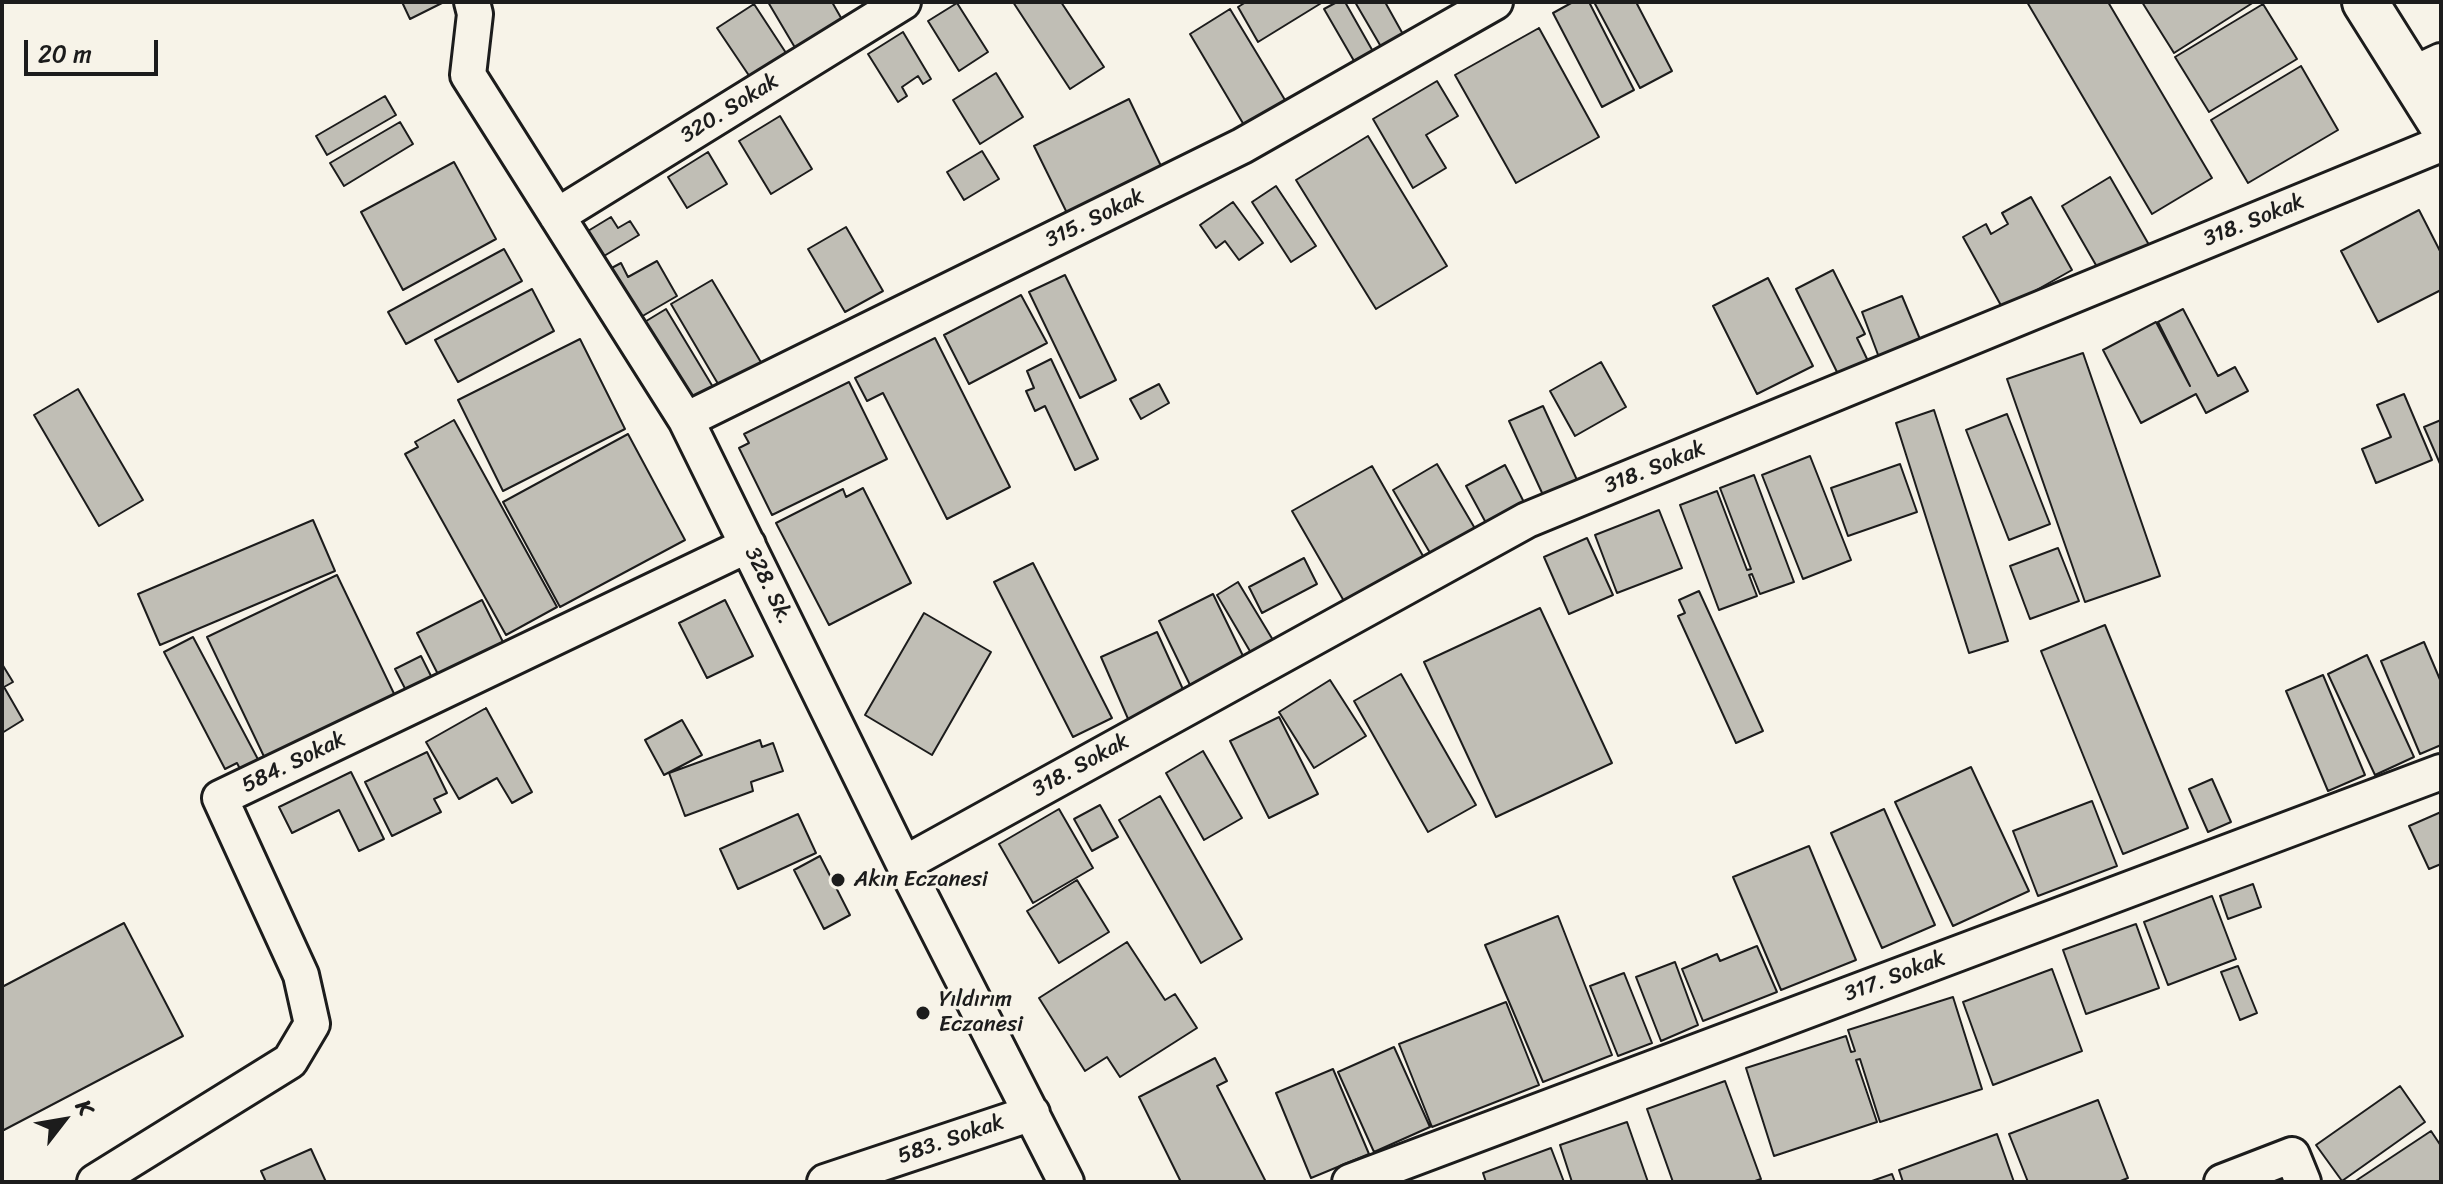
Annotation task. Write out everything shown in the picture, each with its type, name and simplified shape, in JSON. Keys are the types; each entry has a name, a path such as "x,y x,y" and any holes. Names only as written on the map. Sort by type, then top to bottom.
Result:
{"main road":[{"path":"2365,2 2426,68 2441,123"}],"street":[{"name":"328. Sk.","path":"472,2 475,14 468,75 686,420 904,864 1066,1182"},
{"name":"320. Sokak","path":"557,216 903,2"},
{"name":"315. Sokak","path":"686,420 1242,146 1495,2"},
{"name":"318. Sokak","path":"904,864 1527,520 2441,144"},
{"name":"584. Sokak","path":"95,1182 290,1061 312,1024 301,975 220,798 748,545"},
{"name":"317. Sokak","path":"1366,1179 2441,772"},
{"name":"583. Sokak","path":"825,1182 1032,1113"},
{"path":"2222,1182 2292,1155 2303,1182"}],"building":[{"path":"402,2 444,2 410,19"},
{"path":"768,2 832,2 844,23 797,51"},
{"path":"1013,2 1061,2 1104,67 1070,89"},
{"path":"1246,2 1323,2 1258,42 1238,7"},
{"path":"1337,2 1345,2 1379,62 1361,73 1324,9"},
{"path":"1355,2 1385,2 1409,45 1387,57"},
{"path":"1573,2 1589,2 1634,90 1602,107 1553,13"},
{"path":"1594,2 1636,2 1672,71 1640,88"},
{"path":"2027,2 2108,2 2212,178 2152,214"},
{"path":"2142,2 2254,2 2174,53"},
{"path":"957,3 988,52 959,71 928,21"},
{"path":"754,4 790,59 754,83 717,28"},
{"path":"2263,4 2297,59 2209,112 2175,57"},
{"path":"1230,9 1285,100 1244,125 1190,34"},
{"path":"1539,28 1599,137 1516,183 1455,75"},
{"path":"903,32 931,79 923,84 918,76 902,87 907,96 898,102 868,54"},
{"path":"2301,66 2338,130 2248,183 2211,120"},
{"path":"996,73 1023,117 980,144 953,100"},
{"path":"1437,81 1458,116 1426,135 1446,168 1413,188 1373,119"},
{"path":"385,96 396,115 327,155 316,136"},
{"path":"1129,99 1161,166 1067,213 1034,146"},
{"path":"780,116 812,169 771,194 739,141"},
{"path":"400,122 413,144 344,186 330,163"},
{"path":"1368,136 1447,266 1376,309 1296,180"},
{"path":"982,151 999,179 964,200 947,172"},
{"path":"708,152 727,184 687,208 668,177"},
{"path":"454,162 496,239 403,290 361,212"},
{"path":"2110,177 2152,250 2104,279 2062,206"},
{"path":"1276,186 1316,246 1291,262 1252,202"},
{"path":"2031,197 2072,270 2003,309 1963,237 1986,224 1991,234 2008,224 2002,213"},
{"path":"1233,202 1263,243 1239,260 1225,241 1216,248 1200,225"},
{"path":"2419,210 2441,253 2441,290 2378,322 2341,251"},
{"path":"611,217 618,228 630,221 639,235 599,259 583,234"},
{"path":"846,227 883,291 845,312 808,249"},
{"path":"504,249 522,281 406,344 388,312"},
{"path":"657,261 677,296 634,321 606,271 621,263 628,277"},
{"path":"1833,270 1865,334 1857,338 1868,361 1839,376 1796,289"},
{"path":"1065,275 1116,380 1080,398 1029,292"},
{"path":"1768,278 1813,366 1757,394 1713,306"},
{"path":"712,280 765,369 724,394 671,304"},
{"path":"532,289 554,331 458,382 435,340"},
{"path":"1021,295 1047,343 969,384 944,335"},
{"path":"1902,296 1922,344 1880,360 1862,312"},
{"path":"666,309 719,397 691,414 638,326"},
{"path":"2183,309 2218,376 2235,367 2248,391 2206,413 2196,394 2141,423 2103,350 2156,322 2190,386 2158,322"},
{"path":"935,338 1010,487 947,519 883,393 867,401 855,378"},
{"path":"580,339 625,429 503,491 458,400"},
{"path":"2083,353 2160,576 2085,602 2007,379"},
{"path":"1051,359 1098,459 1075,470 1045,406 1035,411 1026,391 1034,388 1027,371"},
{"path":"1601,362 1626,407 1575,436 1550,391"},
{"path":"849,382 887,459 772,515 739,448 749,443 744,434"},
{"path":"1159,384 1169,403 1141,419 1130,399"},
{"path":"78,389 143,500 99,526 34,415"},
{"path":"2404,394 2432,460 2376,483 2362,449 2391,437 2377,405"},
{"path":"1543,406 1583,493 1549,508 1509,421"},
{"path":"1934,410 2008,641 1969,653 1896,423"},
{"path":"2007,414 2050,524 2009,540 1966,430"},
{"path":"454,420 557,607 506,635 405,454 418,447 415,442"},
{"path":"2441,420 2441,466 2424,427"},
{"path":"628,434 685,540 560,607 503,502"},
{"path":"1810,456 1851,560 1803,579 1762,475"},
{"path":"1437,464 1480,537 1436,563 1393,490"},
{"path":"1900,464 1917,512 1848,536 1831,488"},
{"path":"1505,465 1530,514 1492,534 1466,486"},
{"path":"1372,466 1427,563 1348,608 1292,511"},
{"path":"1754,475 1794,582 1760,594 1752,574 1749,575 1757,596 1719,610 1680,505 1717,491 1747,570 1751,569 1720,488"},
{"path":"863,488 911,583 829,625 776,523 843,489 846,497"},
{"path":"1659,510 1682,568 1617,593 1595,535"},
{"path":"313,520 335,571 160,645 138,594"},
{"path":"1587,538 1613,595 1569,614 1544,557"},
{"path":"2058,548 2079,601 2030,619 2010,566"},
{"path":"1304,558 1317,584 1262,613 1249,587"},
{"path":"1033,563 1112,718 1073,737 994,582"},
{"path":"337,575 399,704 269,767 207,637"},
{"path":"1238,582 1276,645 1254,658 1217,595"},
{"path":"1699,591 1763,731 1736,743 1678,616 1685,613 1679,600"},
{"path":"1213,594 1244,658 1190,685 1159,621"},
{"path":"482,600 510,656 445,688 417,633"},
{"path":"725,600 753,656 707,678 679,623"},
{"path":"1540,608 1612,763 1496,817 1424,662"},
{"path":"924,613 991,652 932,755 865,715"},
{"path":"2105,625 2188,828 2123,854 2041,651"},
{"path":"1157,632 1186,696 1129,721 1101,657"},
{"path":"193,637 261,765 243,775 237,763 225,769 164,652"},
{"path":"2424,642 2441,682 2441,745 2420,754 2381,661"},
{"path":"2367,655 2414,757 2375,775 2328,674"},
{"path":"421,656 438,690 413,704 395,669"},
{"path":"2,664 13,682 4,687 23,720 2,733"},
{"path":"1401,674 1476,805 1428,832 1354,701"},
{"path":"2323,675 2365,775 2328,791 2286,691"},
{"path":"1330,680 1366,736 1314,768 1279,712"},
{"path":"486,708 532,792 512,803 497,778 459,799 426,742"},
{"path":"1279,717 1318,794 1269,818 1230,741"},
{"path":"682,720 702,755 664,775 645,740"},
{"path":"760,740 762,747 773,743 783,771 751,782 753,791 685,816 669,773"},
{"path":"1203,751 1242,818 1204,840 1166,773"},
{"path":"427,752 447,793 434,799 441,812 392,836 365,782"},
{"path":"1971,767 2029,891 1953,926 1895,802"},
{"path":"351,772 384,839 359,851 339,810 292,833 279,807"},
{"path":"2212,779 2231,822 2208,832 2189,789"},
{"path":"1160,796 1242,939 1201,963 1119,820"},
{"path":"2092,801 2117,866 2038,896 2013,831"},
{"path":"1100,805 1118,837 1092,851 1074,819"},
{"path":"1059,809 1093,868 1033,903 999,844"},
{"path":"1884,809 1935,925 1882,948 1831,833"},
{"path":"2441,812 2441,864 2429,869 2409,826"},
{"path":"798,814 816,853 738,889 720,849"},
{"path":"1809,846 1856,960 1781,990 1733,877"},
{"path":"820,856 850,915 824,929 794,870"},
{"path":"1077,880 1109,932 1059,963 1027,911"},
{"path":"2253,884 2261,907 2228,919 2220,896"},
{"path":"2212,896 2236,959 2168,985 2144,922"},
{"path":"1558,916 1612,1055 1543,1082 1485,945"},
{"path":"124,923 183,1036 2,1131 2,987"},
{"path":"2136,924 2159,988 2086,1014 2063,950"},
{"path":"1127,942 1165,1000 1175,994 1197,1028 1120,1077 1107,1057 1085,1071 1039,998"},
{"path":"1757,946 1777,992 1703,1021 1682,969 1717,954 1720,961"},
{"path":"1675,962 1698,1025 1661,1041 1636,977"},
{"path":"2238,966 2257,1013 2240,1020 2221,972"},
{"path":"2052,969 2082,1051 1993,1085 1963,1002"},
{"path":"1624,973 1652,1043 1618,1056 1590,986"},
{"path":"1953,997 1982,1089 1880,1122 1860,1059 1856,1060 1877,1122 1774,1156 1746,1068 1846,1036 1851,1052 1855,1051 1848,1030"},
{"path":"1506,1002 1539,1085 1432,1127 1399,1044"},
{"path":"1394,1047 1430,1127 1374,1152 1338,1072"},
{"path":"1215,1058 1227,1081 1217,1086 1266,1182 1181,1182 1139,1097"},
{"path":"1333,1069 1369,1154 1311,1178 1276,1093"},
{"path":"1725,1081 1761,1179 1752,1182 1673,1182 1647,1109"},
{"path":"2400,1086 2425,1122 2342,1181 2316,1145"},
{"path":"2098,1100 2128,1178 2118,1182 2028,1182 2009,1134"},
{"path":"1627,1122 1648,1182 1572,1182 1560,1145"},
{"path":"2431,1131 2441,1146 2441,1182 2354,1182"},
{"path":"1997,1134 2014,1182 1903,1182 1899,1170"},
{"path":"1551,1148 1564,1182 1486,1182 1483,1173"},
{"path":"311,1149 326,1182 266,1182 261,1171"},
{"path":"1892,1174 1895,1182 1869,1182"}],"place":[{"name":"Akın Eczanesi","path":"838,880"},
{"name":"Yıldırım Eczanesi","path":"923,1013"}]}
